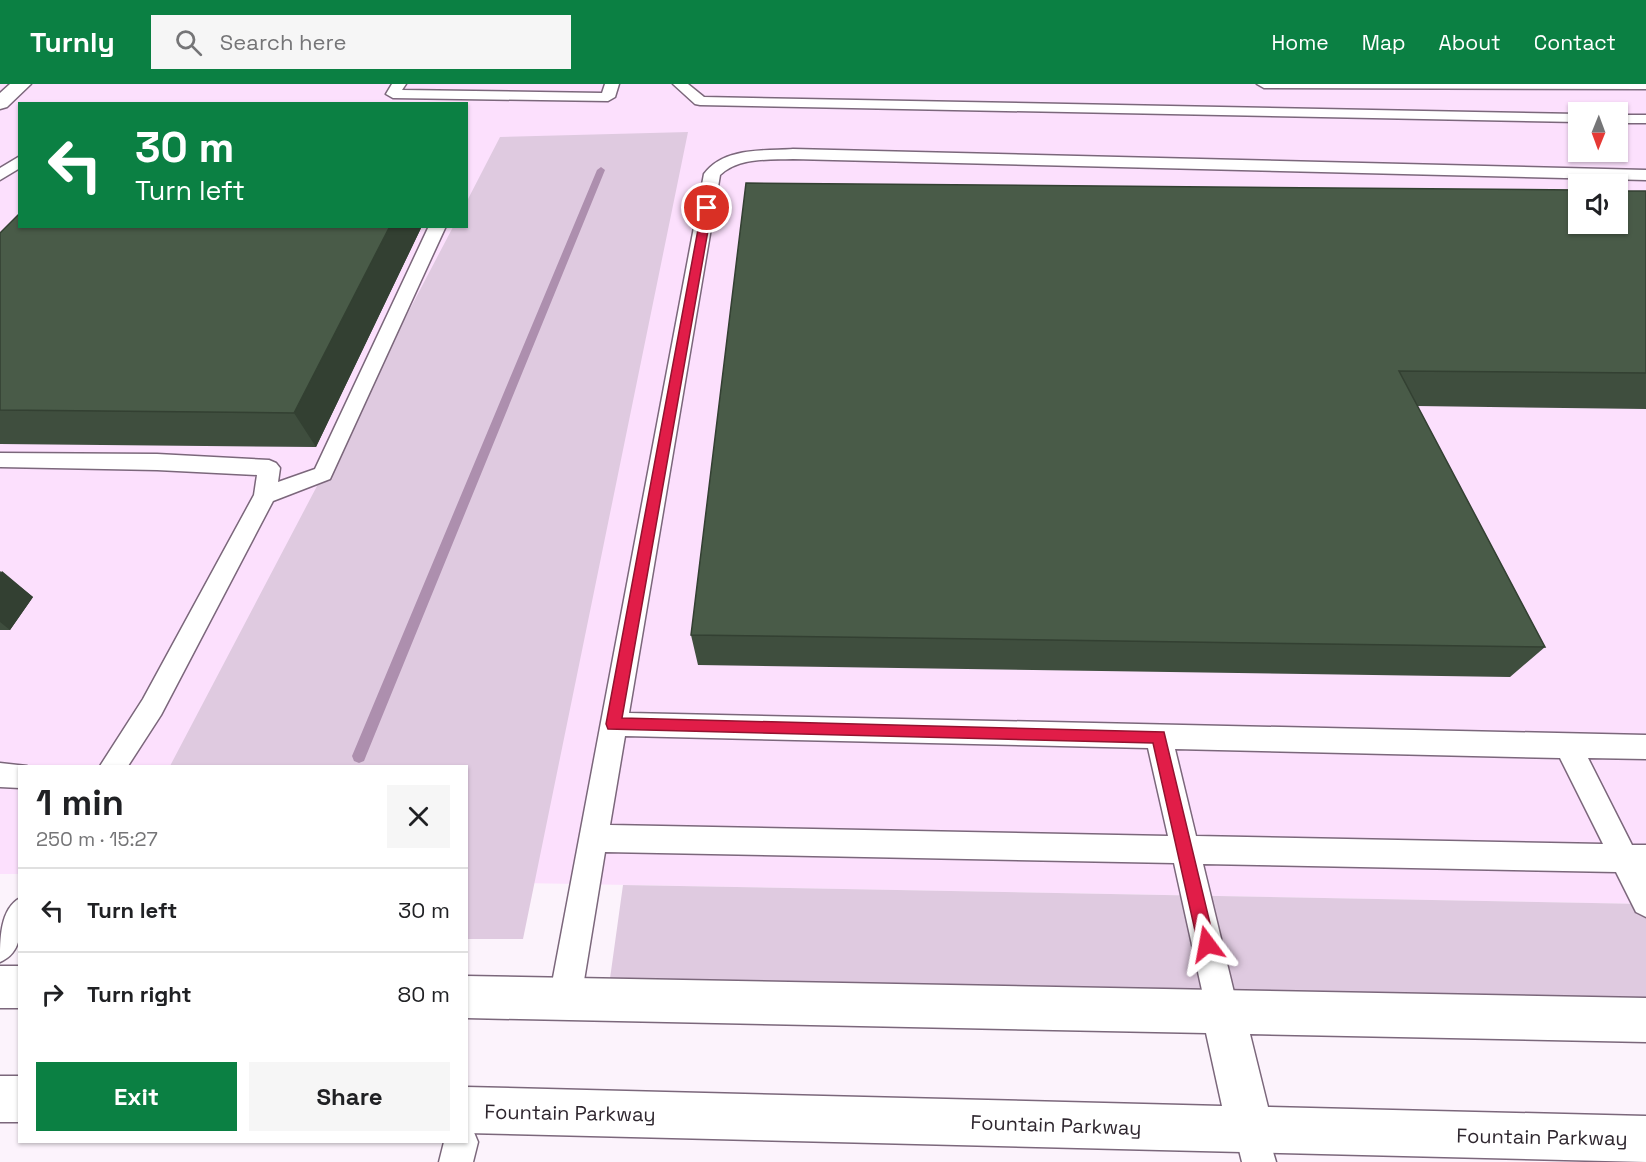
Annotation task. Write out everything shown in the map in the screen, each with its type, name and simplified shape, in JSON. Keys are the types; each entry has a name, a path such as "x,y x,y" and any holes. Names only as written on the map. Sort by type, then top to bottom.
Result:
{"street":[{"path":"0,103 21,84"},
{"path":"0,987 18,987"},
{"path":"468,997 1646,1020"},
{"path":"1223,1013 1255,1146"},
{"name":"Fountain Parkway","path":"468,1121 1255,1146 1646,1139"}],"lane":[{"path":"399,84 393,93 608,97 612,84"},
{"path":"680,84 700,101 1568,118"},
{"path":"1264,84 1646,84"},
{"path":"1628,119 1646,119"},
{"path":"565,999 712,174 719,166 739,158 793,154 1259,163 1568,178"},
{"path":"0,175 18,162"},
{"path":"1628,176 1646,175"},
{"path":"265,495 322,474 437,228"},
{"path":"0,460 157,462 269,468 265,495 152,707 113,765"},
{"path":"614,724 1646,747"},
{"path":"1159,737 1223,1013"},
{"path":"1568,746 1635,859 1646,902"},
{"path":"0,775 18,776"},
{"path":"593,838 1635,859"},
{"path":"0,948 18,916"},
{"path":"456,1162 461,1143"}],"shaded area":[{"path":"0,84 1646,84 1646,904 468,882 468,765 18,765 18,874 0,874"},
{"path":"688,132 523,939 468,939 468,765 171,765 452,228 468,228 468,199 500,137"},
{"path":"623,885 1646,904 1646,1001 607,1000"}],"building":[{"path":"746,183 1568,190 1568,234 1628,234 1628,191 1646,191 1646,373 1399,371 1545,647 691,635"},
{"path":"18,215 18,228 389,228 294,413 0,410 0,233"}],"waterway":[{"path":"359,756 601,170"}],"route":[{"path":"707,208 614,724 1159,737 1207,944"}]}
